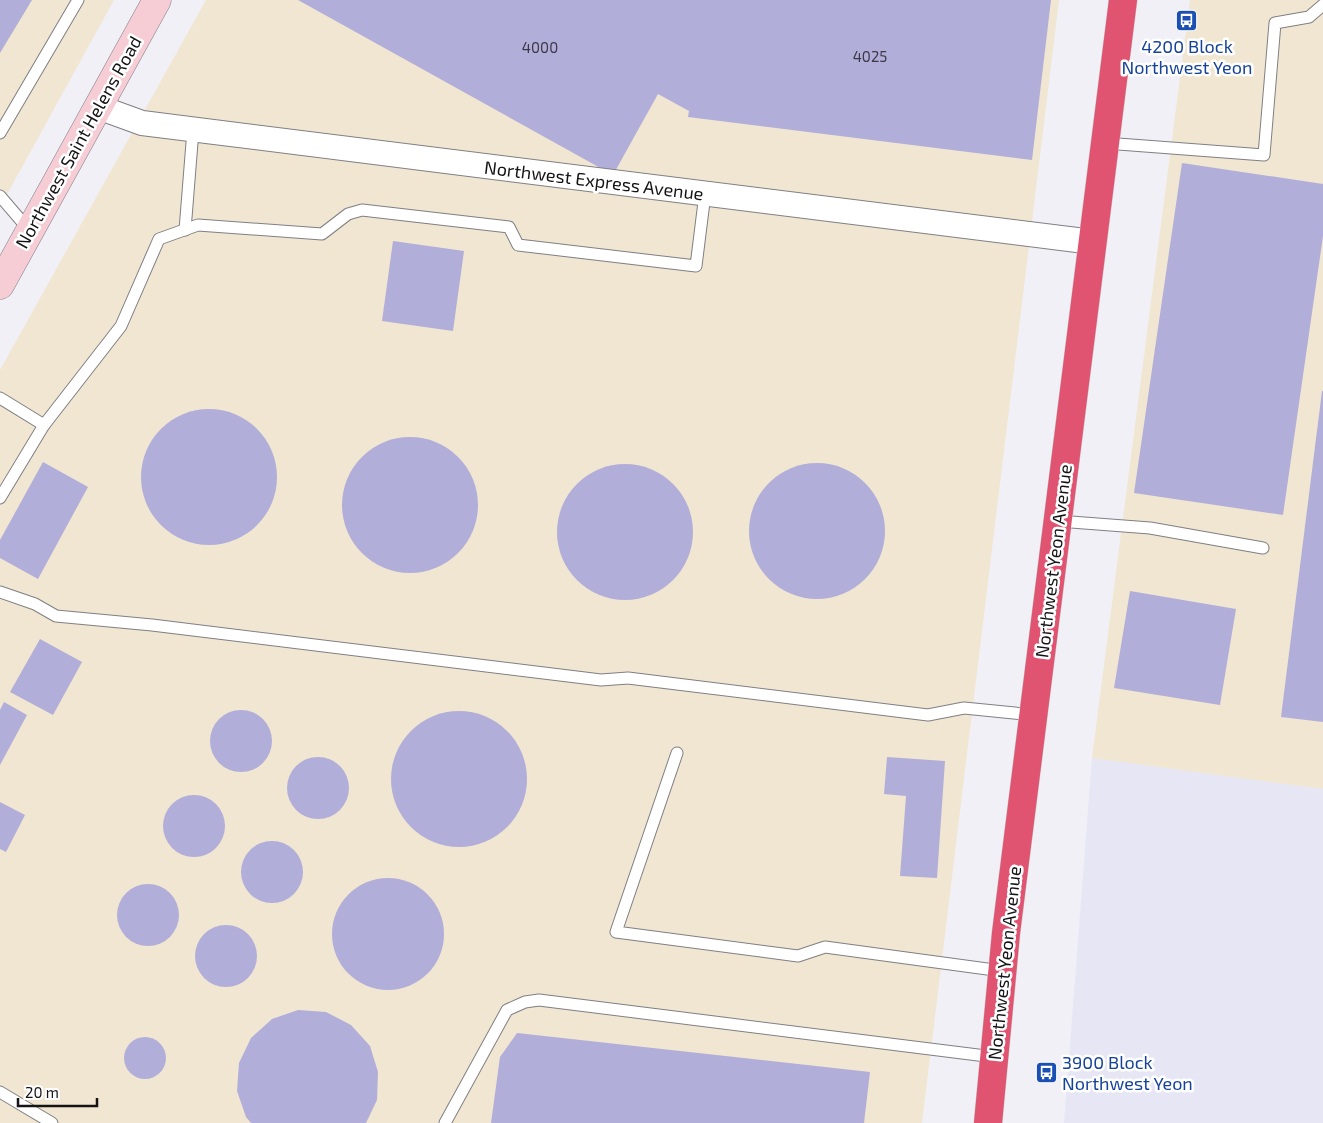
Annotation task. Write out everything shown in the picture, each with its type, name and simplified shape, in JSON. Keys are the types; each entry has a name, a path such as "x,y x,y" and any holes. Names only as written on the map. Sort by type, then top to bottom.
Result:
{"highway":[{"name":"Northwest Yeon Avenue","path":"988,1123 1002,971 1123,0"}],"main road":[{"name":"Northwest Saint Helens Road","path":"0,285 157,0"}],"street":[{"name":"Northwest Express Avenue","path":"98,107 142,124 1093,242"}],"lane":[{"path":"0,133 78,0"},
{"path":"1105,143 1264,155 1275,23 1309,16 1323,5"},
{"path":"185,230 193,130"},
{"path":"0,498 44,425 121,326 160,239 198,225 322,234 348,214 362,210 509,226 518,246 696,266 705,194"},
{"path":"0,196 30,231"},
{"path":"0,398 44,425"},
{"path":"1058,521 1150,528 1263,548"},
{"path":"0,592 35,604 56,616 152,625 601,680 628,678 928,715 964,708 1034,715"},
{"path":"677,752 616,932 798,956 826,947 1002,971"},
{"path":"446,1123 507,1010 525,1002 539,1000 994,1057"},
{"path":"0,1092 52,1123"}],"shaded area":[{"path":"0,0 114,0 0,207"},
{"path":"206,0 1059,0 922,1123 0,1123 0,370"},
{"path":"1190,0 1323,0 1323,789 1092,758"},
{"path":"1092,758 1323,789 1323,1123 1064,1123"}],"building":[{"path":"0,0 32,0 0,53"},
{"path":"298,0 1051,0 1032,160 688,117 689,111 658,94 613,175"},
{"path":"1182,163 1323,184 1323,236 1283,515 1134,493"},
{"path":"393,241 464,251 453,331 382,321"},
{"path":"1323,391 1323,722 1281,717"},
{"path":"209,409 235,414 247,420 257,429 266,439 272,451 277,477 272,503 266,515 257,525 247,534 235,540 209,545 183,540 171,534 161,525 152,515 146,503 141,477 146,451 152,439 161,429 171,420 183,414"},
{"path":"410,437 436,442 448,448 458,457 467,467 473,479 478,505 473,531 467,543 458,553 448,562 436,568 410,573 384,568 372,562 362,553 353,543 347,531 342,505 347,479 353,467 362,457 372,448 384,442"},
{"path":"43,462 88,487 38,579 0,558 0,540"},
{"path":"817,463 843,468 855,474 865,483 874,493 880,505 885,531 880,557 874,569 865,579 855,588 843,594 817,599 791,594 779,588 769,579 760,569 754,557 749,531 754,505 760,493 769,483 779,474 791,468"},
{"path":"625,464 651,469 663,475 673,484 682,494 688,506 693,532 688,558 682,570 673,580 663,589 651,595 625,600 599,595 587,589 577,580 568,570 562,558 557,532 562,506 568,494 577,484 587,475 599,469"},
{"path":"1130,591 1236,609 1220,705 1114,688"},
{"path":"40,639 82,662 53,715 10,692"},
{"path":"4,702 27,715 0,765 0,710"},
{"path":"241,710 253,713 263,719 269,729 272,741 269,753 263,763 253,769 241,772 229,769 219,763 213,753 210,741 213,729 219,719 229,713"},
{"path":"459,711 485,716 497,722 507,731 516,741 522,753 527,779 522,805 516,817 507,827 497,836 485,842 459,847 433,842 421,836 411,827 402,817 396,805 391,779 396,753 402,741 411,731 421,722 433,716"},
{"path":"318,757 330,760 340,766 346,776 349,788 346,800 340,810 330,816 318,819 306,816 296,810 290,800 287,788 290,776 296,766 306,760"},
{"path":"887,757 945,761 937,878 900,876 906,796 884,794"},
{"path":"194,795 211,800 216,804 220,809 225,826 220,843 216,848 211,852 194,857 177,852 172,848 168,843 163,826 168,809 172,804 177,800"},
{"path":"0,802 25,815 6,852 0,849"},
{"path":"272,841 289,846 294,850 298,855 303,872 298,889 294,894 289,898 272,903 255,898 250,894 246,889 241,872 246,855 250,850 255,846"},
{"path":"388,878 410,882 428,894 440,912 444,934 440,956 428,974 410,986 388,990 366,986 348,974 336,956 332,934 336,912 348,894 366,882"},
{"path":"148,884 165,889 170,893 174,898 179,915 174,932 170,937 165,941 148,946 131,941 126,937 122,932 117,915 122,898 126,893 131,889"},
{"path":"226,925 238,928 248,934 254,944 257,956 254,968 248,978 238,984 226,987 214,984 204,978 198,968 195,956 198,944 204,934 214,928"},
{"path":"298,1010 326,1012 351,1025 370,1046 378,1072 377,1100 366,1123 251,1123 246,1117 237,1091 239,1063 251,1038 272,1019"},
{"path":"517,1033 870,1072 864,1123 491,1123 500,1057"},
{"path":"149,1037 157,1040 163,1046 166,1058 163,1070 157,1076 141,1079 133,1076 127,1070 124,1054 127,1046 133,1040"}],"place":[{"name":"4200 Block Northwest Yeon","path":"1187,21"},
{"name":"3900 Block Northwest Yeon","path":"1046,1072"}]}
